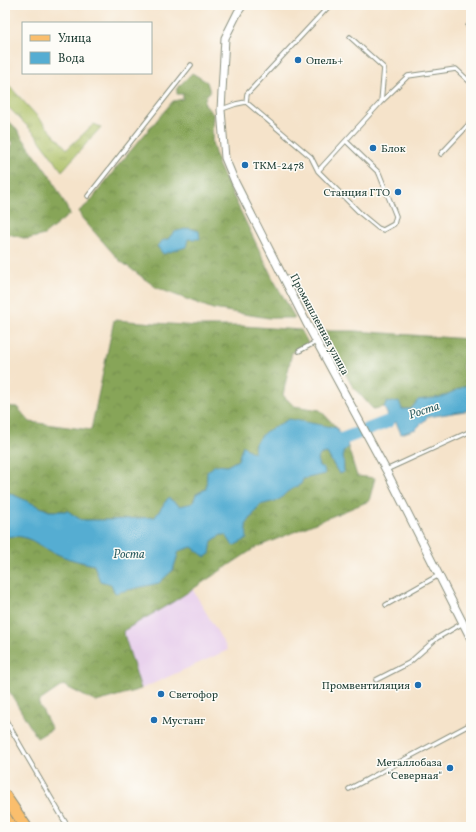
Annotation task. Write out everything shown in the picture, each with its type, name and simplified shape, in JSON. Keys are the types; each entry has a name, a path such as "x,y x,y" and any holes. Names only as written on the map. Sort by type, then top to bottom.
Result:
{"main road":[{"path":"5,796 26,827"},
{"path":"5,817 11,827"}],"street":[{"name":"Промышленная улица","path":"243,5 225,38 221,110 225,158 235,182 316,342 386,470 471,639"}],"lane":[{"path":"246,102 247,94 330,5"},
{"path":"350,37 384,68 381,102"},
{"path":"88,196 191,65"},
{"path":"318,171 381,102 408,76 456,69 471,83"},
{"path":"221,110 246,102"},
{"path":"246,102 311,157 318,171 361,214 378,228 384,230 394,224 396,216 378,173 346,141"},
{"path":"441,154 471,122"},
{"path":"299,351 316,342"},
{"path":"386,470 471,431"},
{"path":"386,605 439,574"},
{"path":"376,680 409,663 437,638 463,623"},
{"path":"5,719 68,827"},
{"path":"349,789 471,724"}],"shaded area":[{"path":"193,590 228,650 141,689 122,631"}],"green space":[{"path":"192,73 207,82 210,92 206,96 204,103 213,114 212,142 218,164 272,277 295,318 269,318 213,309 157,288 119,260 81,217 79,211 89,203 116,168 173,101 183,99 183,94 177,94 177,88","holes":["174,232 200,238 162,241 168,239"]},
{"path":"5,81 67,149 94,124 101,127 62,171 35,134 5,104"},
{"path":"5,118 14,126 52,179 70,214 44,235 27,239 5,233 5,193 12,142 5,137"},
{"path":"114,320 197,326 243,326 301,330 308,343 292,352 283,395 294,406 320,410 337,428 330,426 254,453 243,445 238,460 227,466 215,465 206,489 196,494 193,504 180,506 168,498 155,517 111,520 81,520 68,511 49,511 5,491 5,406 17,407 30,422 91,430"},
{"path":"325,331 355,331 468,339 462,368 471,383 442,397 418,400 411,409 402,409 386,403 384,407 373,409 353,387 339,363"},
{"path":"348,447 357,476 375,478 369,501 255,548 173,602 123,631 141,689 96,702 63,685 38,702 52,729 37,738 5,684 5,537 14,536 27,538 60,555 94,565 100,581 173,570 179,551 192,547 210,553 212,541 221,535 226,535 246,525 260,505 279,500 287,492 301,484 303,479 325,474 319,466 317,459 321,454 327,453 339,474 344,472 343,452"}],"water":[{"path":"189,228 199,231 200,239 188,239 186,247 163,254 157,246 162,241 168,239 174,232"},
{"name":"Роста","path":"471,383 471,410 428,417 416,429 401,434 396,422 387,427 372,430 371,426 388,416 384,407 386,403 399,401 402,409 411,409 418,400 442,397"},
{"name":"Роста","path":"289,419 337,428 348,447 343,452 344,472 339,474 327,453 321,454 317,459 319,466 324,468 325,474 303,479 301,484 287,492 279,500 260,505 246,525 247,539 233,546 226,535 221,535 212,541 210,554 205,557 192,547 179,551 173,570 159,583 115,593 111,584 100,581 94,565 60,555 27,538 14,536 5,537 5,491 49,511 68,511 81,520 111,520 155,517 168,498 180,506 193,503 196,494 206,489 207,472 215,465 227,466 238,460 243,445 254,453 255,443 265,432"}],"waterway":[{"name":"Роста","path":"327,445 387,422"}],"place":[{"name":"Опель+","path":"298,60"},
{"name":"Блок","path":"373,148"},
{"name":"ТКМ-2478","path":"245,165"},
{"name":"Станция ГТО","path":"398,192"},
{"name":"Промвентиляция","path":"418,685"},
{"name":"Светофор","path":"161,694"},
{"name":"Мустанг","path":"154,720"},
{"name":"Металлобаза \"Северная\"","path":"450,768"}]}
